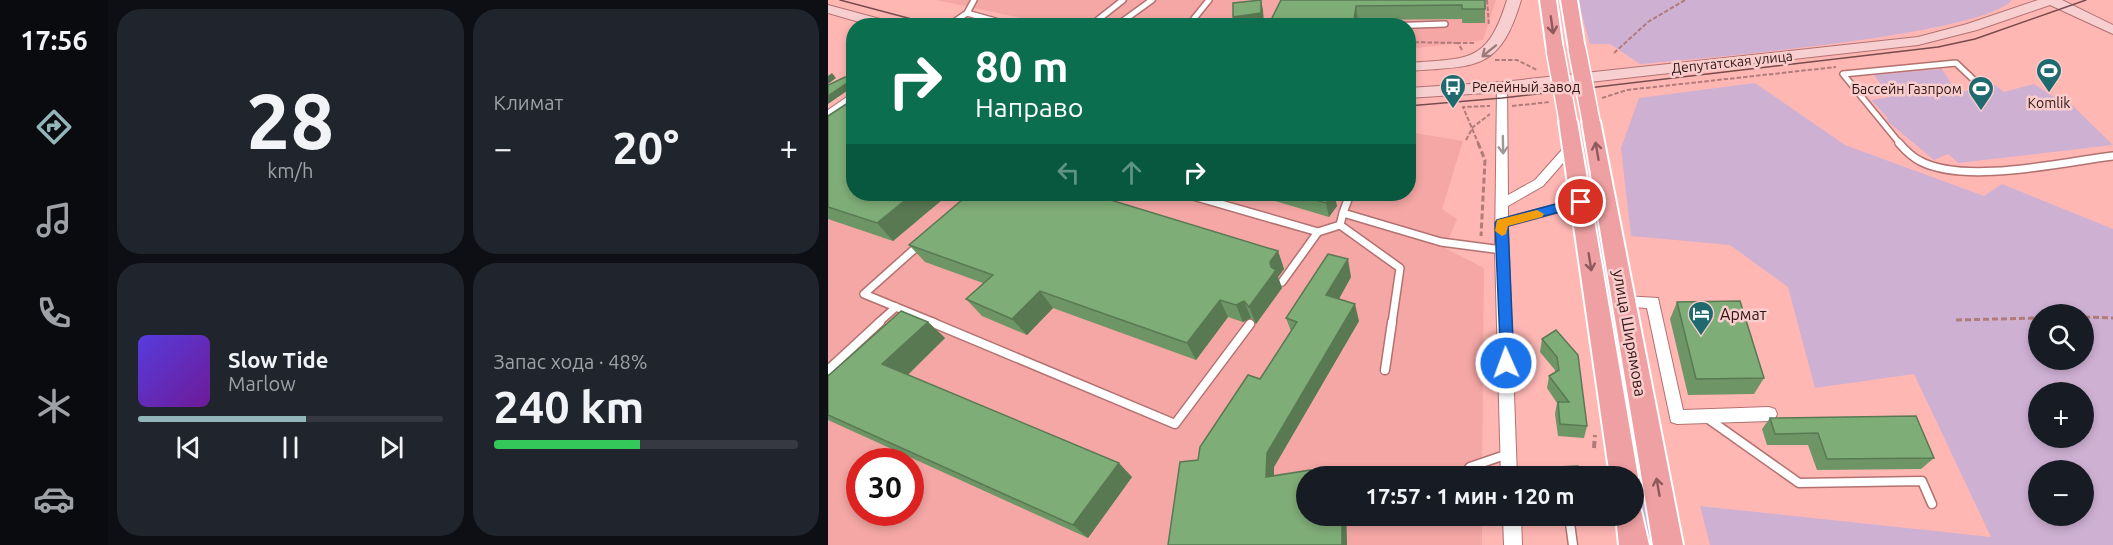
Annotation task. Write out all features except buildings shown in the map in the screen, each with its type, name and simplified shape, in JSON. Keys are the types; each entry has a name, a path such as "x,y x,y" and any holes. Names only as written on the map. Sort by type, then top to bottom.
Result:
{"main road":[{"path":"1416,66 1468,61 1484,57 1496,47 1506,30 1514,0"},
{"path":"1548,0 1555,50 1572,115"},
{"path":"1569,0 1577,49 1572,115"},
{"path":"2051,0 2113,30"},
{"name":"Депутатская улица","path":"1416,92 1502,87 1918,41 1972,27 2051,0"},
{"path":"828,9 861,18"},
{"name":"улица Ширямова","path":"1572,115 1572,146 1621,466"},
{"name":"улица Ширямова","path":"1572,115 1602,179 1668,545"},
{"path":"1579,191 1602,179"},
{"path":"1631,526 1634,545"}],"street":[{"path":"1502,87 1502,250 1509,466"},
{"path":"828,115 846,102"},
{"path":"1503,203 1539,183 1572,146"},
{"path":"1502,223 1579,191"},
{"path":"1624,302 1653,302 1677,417 1769,414"},
{"path":"1513,526 1514,545"}],"lane":[{"path":"960,18 967,13 974,0"},
{"path":"1100,18 1123,0"},
{"path":"1127,18 1152,0"},
{"path":"1194,18 1209,0"},
{"path":"967,13 985,18"},
{"path":"1416,25 1445,24"},
{"path":"1976,81 1956,63 1843,74 1909,153 1934,168 1969,172 2113,156"},
{"path":"1210,201 1318,232 1340,225"},
{"path":"1340,225 1347,201"},
{"path":"1343,213 1480,250 1502,250"},
{"path":"1340,225 1400,268 1385,370"},
{"path":"1282,282 1318,232"},
{"path":"924,240 864,294 1175,424 1250,324"},
{"path":"828,369 896,307"},
{"path":"1705,416 1799,483 1922,481 1932,504"},
{"path":"1473,466 1510,453"},
{"path":"1570,526 1573,545"}],"path":[{"path":"1487,0 1489,31"},
{"path":"1614,53 1647,22 1685,0"},
{"path":"1416,42 1480,43"},
{"path":"1458,43 1470,64 1517,60 1542,73"},
{"path":"1602,98 1627,90 1839,67"},
{"path":"1511,106 1572,115"},
{"path":"1466,140 1473,127 1498,107 1462,107 1473,127 1485,160 1480,250"},
{"path":"2094,317 2113,318"},
{"path":"1956,320 2028,318"}],"shaded area":[{"path":"936,0 1496,0 1483,40 1416,48 1416,18 1021,18"},
{"path":"1578,0 2012,0 1990,13 1896,34 1776,51 1640,64 1610,44 1590,44"},
{"name":"Бассейн Газпром","path":"1942,69 1958,94 1991,82 2004,92 2034,84 2060,101 2056,103 2058,105 2071,104 2113,145 1958,163 1948,154 1934,160 1886,120 1888,118 1871,100 1890,97 1874,75"},
{"path":"1755,83 1845,145 1984,196 2002,184 2113,229 2113,545 1710,545 1700,506 1991,537 1914,374 1815,388 1788,287 1730,245 1631,236 1621,148 1639,98"},
{"path":"828,130 846,174 846,201 1416,201 1416,133 1463,141 1442,209 1457,219 1445,248 1484,268 1482,466 1296,466 1296,526 1482,526 1482,545 828,545"},
{"path":"1591,199 1597,205 1642,466 1632,466 1587,205"},
{"path":"1644,476 1656,545 1641,545 1638,526 1644,526"}],"tram line":[{"path":"840,0 908,18"},
{"path":"1416,105 1502,98 1938,47 1975,39 2086,0"}],"slow traffic":[{"path":"1502,231 1502,223 1537,214"}],"place":[{"name":"Komlik","path":"2049,94"},
{"name":"Релейный завод","path":"1453,110"},
{"name":"Бассейн Газпром","path":"1981,112"},
{"name":"Армат","path":"1701,337"}],"route":[{"path":"1506,363 1502,223 1581,202"}]}
